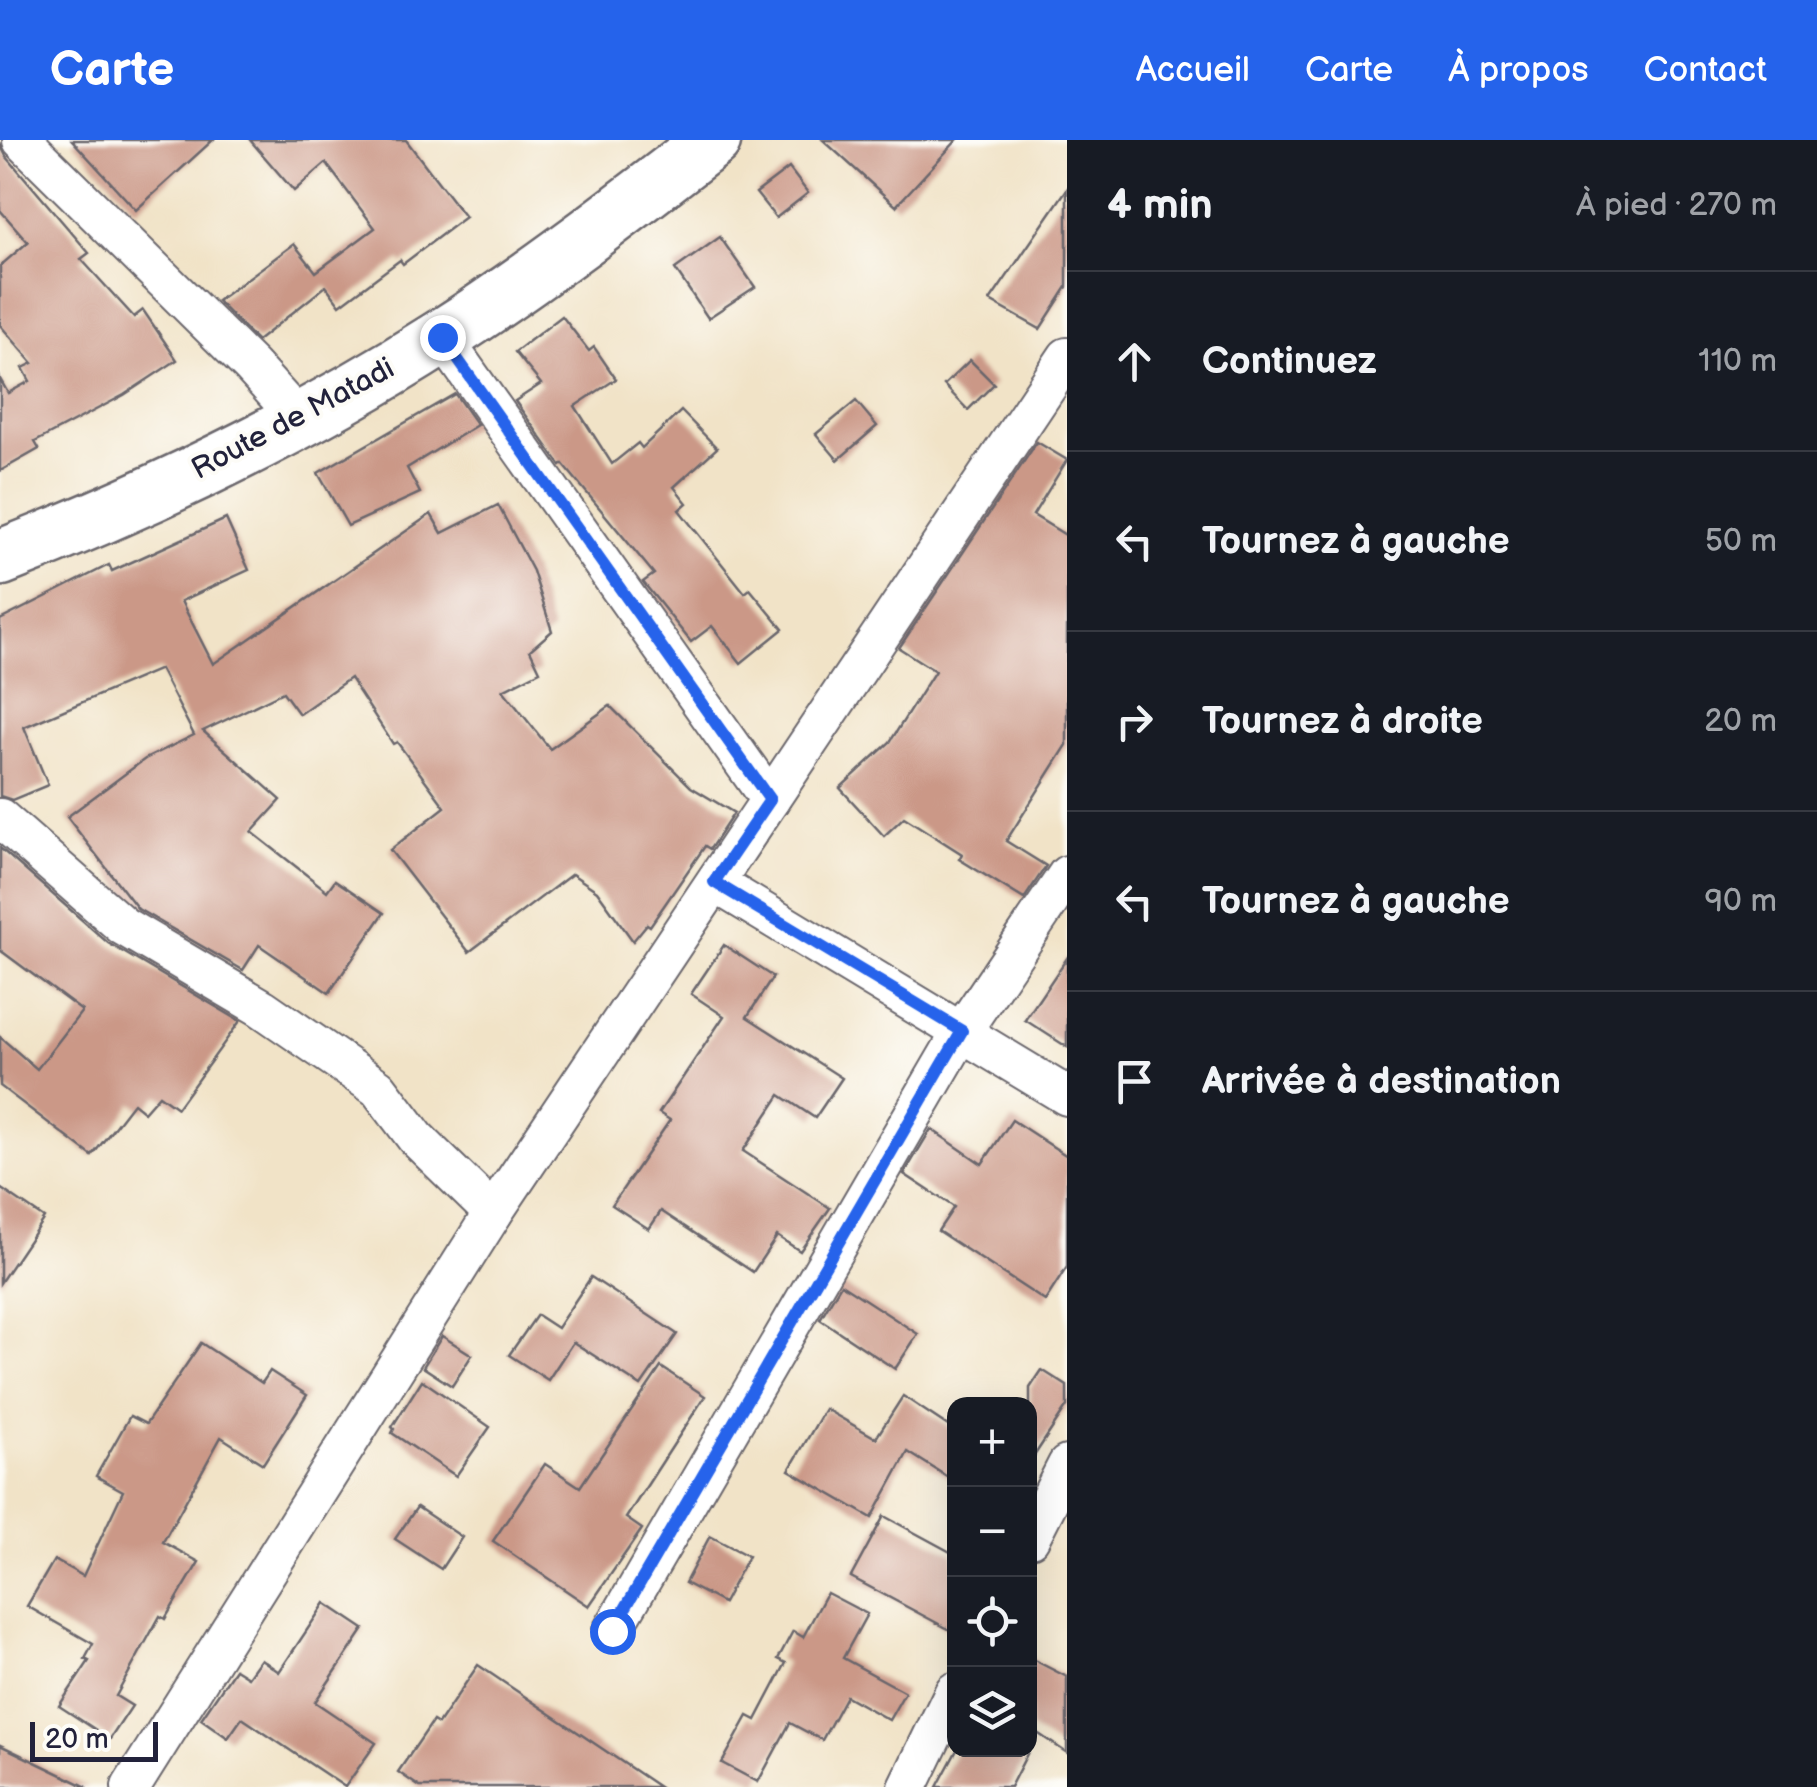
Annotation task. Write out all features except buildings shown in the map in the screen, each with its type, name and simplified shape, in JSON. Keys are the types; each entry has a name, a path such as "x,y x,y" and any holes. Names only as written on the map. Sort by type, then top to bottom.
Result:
{"highway":[{"name":"Route de Matadi","path":"0,558 100,519 301,421 442,337 600,228 713,140"}],"street":[{"path":"22,140 252,366 301,421"},
{"path":"442,337 770,800"},
{"path":"131,1787 492,1214 1067,357"},
{"path":"0,818 123,926 262,1008 378,1088 416,1138 492,1214"},
{"path":"612,1631 962,1031 1067,875"},
{"path":"714,882 1067,1096"},
{"path":"1037,1524 1067,1466"},
{"path":"908,1787 947,1706"}],"route":[{"path":"442,337 770,800 714,882 962,1031 612,1631"}]}
